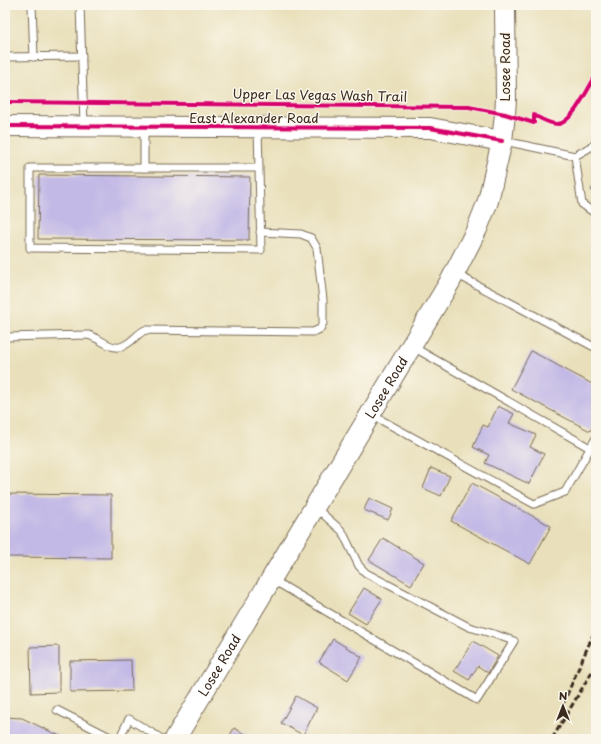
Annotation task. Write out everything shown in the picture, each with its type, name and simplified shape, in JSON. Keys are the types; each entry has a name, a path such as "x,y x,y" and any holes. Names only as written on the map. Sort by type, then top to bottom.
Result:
{"main road":[{"name":"Losee Road","path":"175,739 411,346 454,273 477,229 488,201 502,141 505,107 505,5"},
{"name":"East Alexander Road","path":"5,126 430,128 502,141"}],"lane":[{"path":"32,5 34,56"},
{"path":"80,5 84,127"},
{"path":"5,57 82,56"},
{"path":"144,127 144,168"},
{"path":"258,128 261,250 30,248 30,168 258,168"},
{"path":"502,141 575,156 594,145 596,142"},
{"path":"575,156 582,204 596,214"},
{"path":"5,337 88,336 96,337 110,346 118,348 125,346 139,333 145,330 313,332 320,329 323,323 323,300 317,248 311,238 301,234 260,232"},
{"path":"454,273 596,348"},
{"path":"411,346 590,448"},
{"path":"370,414 534,504 565,492 596,438"},
{"path":"271,579 477,700 514,641 469,627 366,573 359,566 342,531 314,507"},
{"path":"57,710 114,739"},
{"path":"119,739 129,719 162,739"}],"building":[{"path":"39,175 250,177 249,240 38,239"},
{"path":"596,182 596,193 591,190"},
{"path":"531,351 596,386 596,420 590,431 511,389"},
{"path":"498,406 514,414 509,423 536,435 530,447 544,454 529,484 485,463 489,455 473,447 483,425 488,427"},
{"path":"431,468 450,476 441,496 423,488"},
{"path":"472,483 551,526 530,564 451,521"},
{"path":"5,494 111,495 111,558 5,557"},
{"path":"369,498 393,509 388,520 364,510"},
{"path":"383,538 424,563 411,585 369,560"},
{"path":"364,588 382,599 366,624 348,613"},
{"path":"333,639 362,657 348,680 319,662"},
{"path":"473,641 498,656 488,673 478,666 469,680 454,671"},
{"path":"59,646 59,692 31,693 30,647"},
{"path":"131,660 132,691 70,692 70,661"},
{"path":"296,696 317,708 303,735 281,723"},
{"path":"5,717 22,718 66,739 5,739"},
{"path":"234,728 254,739 228,739"}],"railway":[{"path":"563,704 596,628"},
{"path":"552,739 596,665"}],"cycle path":[{"name":"Upper Las Vegas Wash Trail","path":"5,102 469,107 505,114 534,123 534,115 542,120 558,124 569,118 585,96 596,75"},
{"path":"5,126 430,128 502,141"}]}
